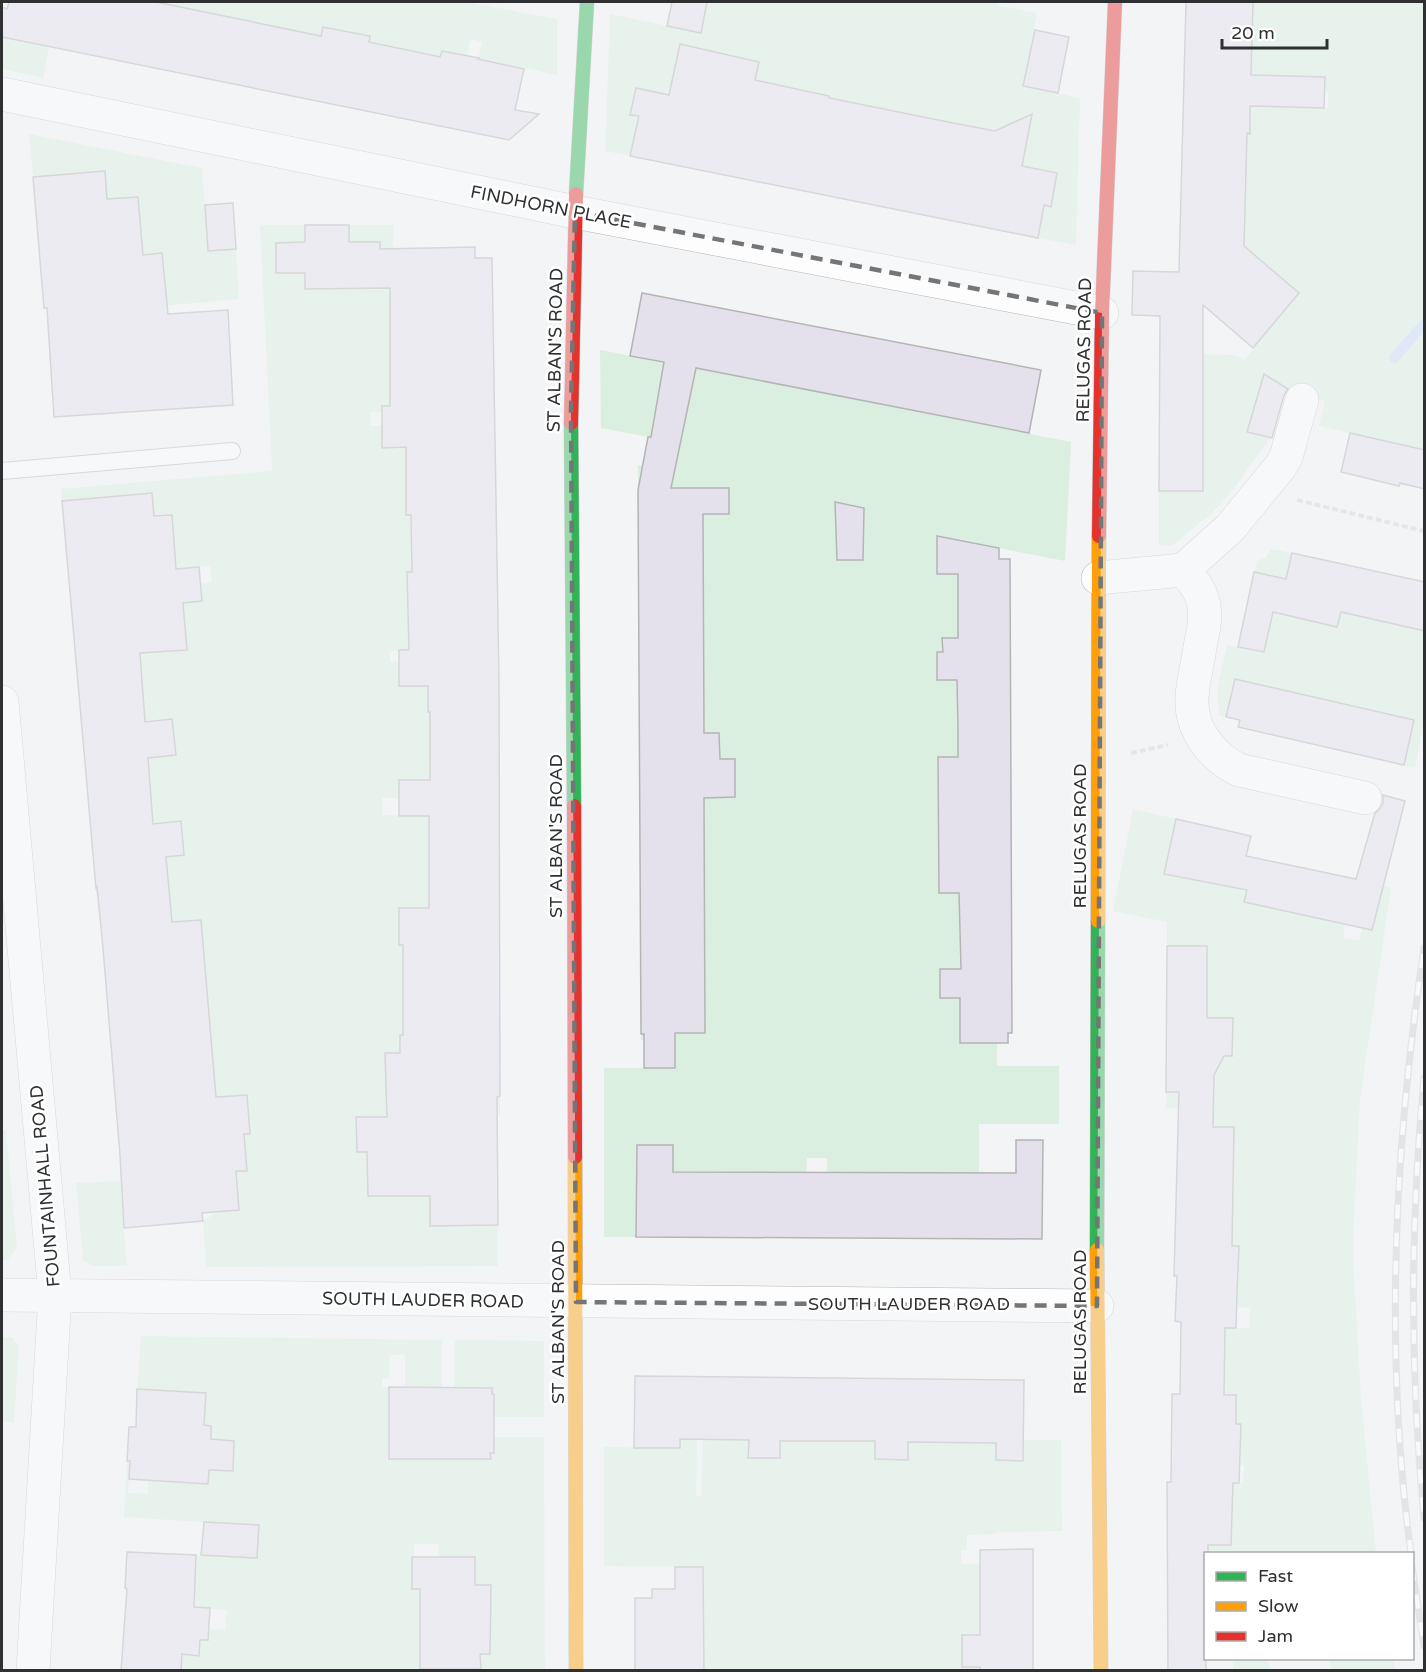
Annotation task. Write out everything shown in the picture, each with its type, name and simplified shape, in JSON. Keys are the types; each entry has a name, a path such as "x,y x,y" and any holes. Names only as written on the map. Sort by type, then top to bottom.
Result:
{"street":[{"name":"ST ALBAN'S ROAD","path":"576,1671 571,411 575,213 587,2"},
{"name":"RELUGAS ROAD","path":"1101,1671 1097,1306 1098,578 1102,313 1115,2"},
{"name":"FINDHORN PLACE","path":"2,94 575,213 1102,313"},
{"path":"1098,578 1184,570 1230,528 1262,492 1286,457 1302,400"},
{"path":"1184,570 1200,592 1204,608 1205,622 1192,697 1195,721 1203,738 1217,755 1239,770 1365,798"},
{"name":"FOUNTAINHALL ROAD","path":"2,702 55,1295 33,1671"},
{"name":"SOUTH LAUDER ROAD","path":"2,1294 1097,1306"}],"lane":[{"path":"2,471 232,451"}],"path":[{"path":"1262,492 1425,531"},
{"path":"1098,759 1203,738"}],"highlighted area":[{"path":"575,212 1102,313 1097,1306 576,1302 571,411"}],"green space":[{"path":"156,2 466,2 557,19 557,75 478,59 482,42 471,39 466,62 449,52 442,51 441,57 329,35 330,28 323,27 322,36"},
{"path":"707,2 999,2 999,6 1037,13 1023,86 1080,98 1076,245 1038,238 1044,205 1051,206 1057,173 1019,165 972,126 872,107 868,124 826,114 829,96 755,81 759,62 737,57 674,96 636,89 630,114 639,116 630,156 605,151 610,14 701,33"},
{"path":"1203,2 1424,2 1424,448 1421,448 1412,486 1399,486 1408,446 1319,426 1325,401 1298,396 1265,375 1249,432 1270,438 1233,490 1212,513 1173,545 1159,546 1159,491 1203,491 1203,434 1159,433 1159,417 1202,417 1203,360 1160,360 1159,353 1236,355 1244,360 1299,293 1264,263 1244,287 1216,133 1250,133 1251,102 1257,102 1261,106 1328,108 1325,77 1261,76 1251,78 1252,46 1185,44 1186,16 1203,16"},
{"path":"2,37 49,47 43,78 2,69"},
{"path":"29,134 202,168 208,251 236,249 239,299 50,316 113,258 105,172 33,177"},
{"path":"260,225 305,225 305,242 276,243 276,273 305,273 305,289 349,242 349,225 394,225 390,299 425,405 382,406 382,412 371,412 370,426 382,426 382,448 425,447 423,528 411,528 424,607 498,606 498,623 428,625 421,650 390,651 390,662 399,661 399,686 421,686 428,683 428,712 437,712 443,753 430,753 429,783 399,798 382,798 383,815 421,816 429,812 429,911 422,908 399,908 399,945 421,945 403,991 403,1007 430,1097 500,1096 500,1115 356,1118 357,1152 430,1151 368,1179 368,1196 400,1196 422,1191 498,1225 498,1266 206,1267 203,1221 219,1211 236,1171 247,1170 246,1153 188,1139 249,1134 187,1100 204,958 201,920 181,921 173,927 170,896 96,895 96,888 158,882 155,853 180,821 153,827 151,799 88,792 87,785 150,780 148,751 176,755 172,720 145,727 143,697 79,702 79,684 139,649 150,652 187,650 135,607 202,601 201,583 212,582 210,566 131,573 155,533 173,531 172,515 154,516 152,493 62,501 61,489 272,471"},
{"path":"600,350 685,366 656,412 686,418 696,368 1071,442 1065,561 937,536 958,574 958,638 942,638 943,652 937,652 937,680 958,680 959,757 938,757 939,893 959,893 960,969 940,998 960,998 960,1043 997,1043 997,1066 1059,1066 1059,1124 979,1124 979,1173 827,1173 827,1158 807,1158 806,1173 673,1172 673,1145 637,1145 636,1237 604,1237 604,1068 675,1068 675,1040 641,1040 641,1034 705,1033 704,798 735,759 720,759 719,733 703,733 702,514 728,514 729,488 638,488 638,465 674,472 681,443 601,428"},
{"path":"1271,549 1292,553 1280,604 1309,620 1337,627 1352,566 1362,568 1352,614 1424,631 1424,720 1415,768 1404,766 1414,720 1332,701 1331,705 1233,685 1226,717 1219,715 1217,690 1227,645 1264,652 1280,578 1254,572 1257,561 1266,557"},
{"path":"1133,809 1176,819 1164,874 1191,880 1196,863 1247,890 1244,902 1296,914 1307,870 1325,872 1315,917 1345,924 1343,938 1359,941 1362,928 1372,930 1383,885 1391,888 1360,1100 1354,1219 1354,1274 1361,1398 1376,1552 1208,1552 1225,1483 1243,1483 1244,1466 1240,1465 1241,1424 1218,1424 1236,1409 1236,1396 1219,1395 1212,1367 1225,1367 1226,1328 1249,1328 1250,1308 1237,1307 1239,1246 1223,1245 1223,1218 1176,1217 1176,1201 1233,1200 1234,1128 1178,1126 1178,1108 1166,1108 1166,1092 1213,1092 1214,1056 1232,1055 1233,1018 1207,1018 1207,946 1167,946 1167,922 1113,911"},
{"path":"2,1130 6,1130 17,1248 7,1260 2,1260"},
{"path":"122,1181 127,1266 93,1266 83,1261 76,1183"},
{"path":"141,1336 442,1340 442,1387 417,1387 417,1396 405,1387 405,1355 390,1355 389,1378 382,1378 382,1387 389,1388 389,1459 409,1460 410,1449 416,1459 490,1459 490,1453 494,1452 494,1437 544,1437 545,1669 481,1669 480,1654 490,1654 491,1585 475,1585 475,1557 439,1557 438,1544 414,1544 412,1589 420,1589 420,1670 181,1670 182,1654 199,1656 200,1640 208,1640 209,1629 225,1630 227,1610 159,1604 195,1574 196,1555 257,1558 259,1526 124,1517 127,1461 130,1461 128,1493 148,1494 149,1462 180,1482 194,1483 209,1470 233,1471 234,1441 211,1439 211,1426 204,1425 206,1393 137,1389"},
{"path":"2,1337 12,1337 19,1347 14,1422 2,1422"},
{"path":"455,1340 544,1341 544,1417 494,1417 494,1394 491,1388 454,1387"},
{"path":"680,1439 697,1440 696,1494 699,1498 703,1440 749,1440 748,1458 780,1458 780,1440 875,1441 875,1459 907,1460 908,1442 996,1443 996,1460 1023,1461 1024,1440 1061,1440 1062,1531 967,1535 967,1550 961,1550 961,1564 980,1564 980,1635 962,1636 962,1667 980,1667 980,1670 703,1670 703,1567 604,1566 604,1447 679,1448"},
{"path":"1233,1660 1267,1660 1271,1670 1233,1670"},
{"path":"1328,1660 1393,1660 1396,1670 1333,1670"}],"building":[{"path":"9,2 156,2 321,36 323,27 370,36 369,42 440,57 442,51 479,58 524,69 515,110 539,114 509,140 2,37 2,7 7,9"},
{"path":"672,2 707,2 701,33 667,26"},
{"path":"1186,2 1253,2 1251,75 1325,77 1324,108 1250,106 1250,134 1247,133 1244,246 1299,293 1253,348 1203,305 1203,491 1159,491 1160,316 1132,315 1133,271 1179,272"},
{"path":"1035,30 1069,37 1058,93 1023,86"},
{"path":"680,44 759,62 755,80 829,96 829,98 948,122 995,131 1032,114 1022,166 1057,173 1051,207 1044,205 1038,238 630,156 639,116 630,115 636,88 669,95"},
{"path":"105,171 107,199 138,197 143,255 162,253 168,314 228,310 233,405 54,417 47,308 44,308 33,177"},
{"path":"233,203 236,249 208,251 205,205"},
{"path":"305,225 349,225 349,242 380,242 380,249 475,247 475,258 492,258 499,682 498,1225 430,1226 430,1196 368,1196 367,1152 357,1152 356,1117 387,1117 385,1053 400,1053 400,1035 403,1035 403,945 399,945 399,908 429,908 429,816 399,816 399,780 430,780 430,712 428,712 428,686 399,686 399,650 409,650 407,572 412,572 411,515 406,515 406,447 382,448 382,406 390,406 390,288 305,289 305,273 276,273 276,243 305,242"},
{"path":"642,293 1041,370 1029,433 696,368 671,488 729,488 729,514 703,514 704,733 719,733 720,759 735,759 735,797 704,798 705,1033 675,1033 675,1068 644,1068 644,1034 641,1034 638,490 648,437 651,437 664,362 630,356"},
{"path":"1264,374 1288,389 1284,395 1272,438 1247,432"},
{"path":"1350,433 1425,450 1425,489 1400,483 1399,486 1341,472"},
{"path":"152,493 154,516 172,515 176,569 199,567 202,601 183,603 187,650 140,653 145,722 172,719 176,755 148,758 153,824 181,821 184,855 166,857 172,922 201,920 216,1097 247,1095 250,1134 244,1134 247,1171 236,1171 239,1210 202,1213 203,1221 124,1228 103,948 62,501"},
{"path":"835,502 864,508 863,560 837,560"},
{"path":"937,536 999,548 999,559 1010,559 1012,1033 1008,1033 1008,1043 960,1043 960,998 940,998 940,969 961,969 959,893 939,893 938,757 958,757 957,680 937,680 937,652 943,652 942,638 958,638 958,574 937,574"},
{"path":"1292,553 1425,582 1425,631 1341,612 1337,627 1273,612 1264,652 1238,647 1254,572 1286,579"},
{"path":"1235,679 1414,720 1404,765 1238,727 1240,720 1226,717"},
{"path":"1383,795 1405,801 1372,930 1244,902 1247,890 1164,874 1176,819 1251,836 1246,856 1356,879 1375,813 1383,803"},
{"path":"1167,946 1207,946 1207,1018 1233,1018 1232,1056 1224,1056 1214,1075 1213,1127 1234,1127 1232,1246 1239,1246 1236,1328 1225,1328 1224,1395 1236,1395 1236,1424 1241,1424 1239,1483 1233,1483 1231,1545 1208,1545 1208,1552 1204,1552 1204,1660 1206,1660 1206,1671 1168,1671 1167,1482 1171,1482 1172,1394 1180,1394 1181,1322 1175,1321 1177,1276 1174,1276 1179,1092 1166,1092"},
{"path":"1016,1140 1043,1140 1042,1239 636,1237 637,1145 673,1145 673,1172 1016,1173"},
{"path":"635,1376 1024,1380 1023,1461 996,1460 996,1443 908,1442 908,1460 875,1459 875,1441 780,1441 780,1458 748,1458 749,1440 680,1439 680,1448 634,1448"},
{"path":"389,1387 492,1388 492,1394 494,1394 494,1453 490,1453 491,1459 389,1459"},
{"path":"137,1389 206,1393 204,1425 211,1426 211,1439 234,1441 233,1471 209,1470 208,1484 129,1479 130,1461 127,1461 129,1427 136,1427"},
{"path":"204,1522 259,1525 257,1558 201,1555"},
{"path":"1033,1549 1033,1671 980,1671 980,1667 962,1667 962,1635 980,1635 980,1550"},
{"path":"127,1552 196,1555 194,1607 210,1608 208,1640 200,1640 199,1656 182,1654 181,1671 121,1671 127,1589 125,1588"},
{"path":"412,1557 475,1557 475,1585 491,1585 490,1654 480,1654 481,1669 420,1669 420,1589 412,1589"},
{"path":"675,1567 703,1567 704,1671 635,1671 635,1598 652,1598 652,1589 675,1589"}],"waterway":[{"path":"1394,358 1424,324"}],"railway":[{"path":"1411,1552 1397,1403 1396,1251 1406,1099 1424,948"},
{"path":"1424,1078 1414,1243 1414,1353 1424,1518"},
{"path":"1414,1580 1424,1646"}],"traffic: fast":[{"path":"576,194 587,2"},
{"path":"571,423 574,806"},
{"path":"1097,1250 1098,921"}],"traffic: slow":[{"path":"1098,921 1099,536"},
{"path":"575,1157 576,1670"},
{"path":"1097,1250 1101,1670"}],"traffic: jam":[{"path":"1099,536 1102,313 1115,2"},
{"path":"571,423 576,194"},
{"path":"574,806 575,1157"}]}
